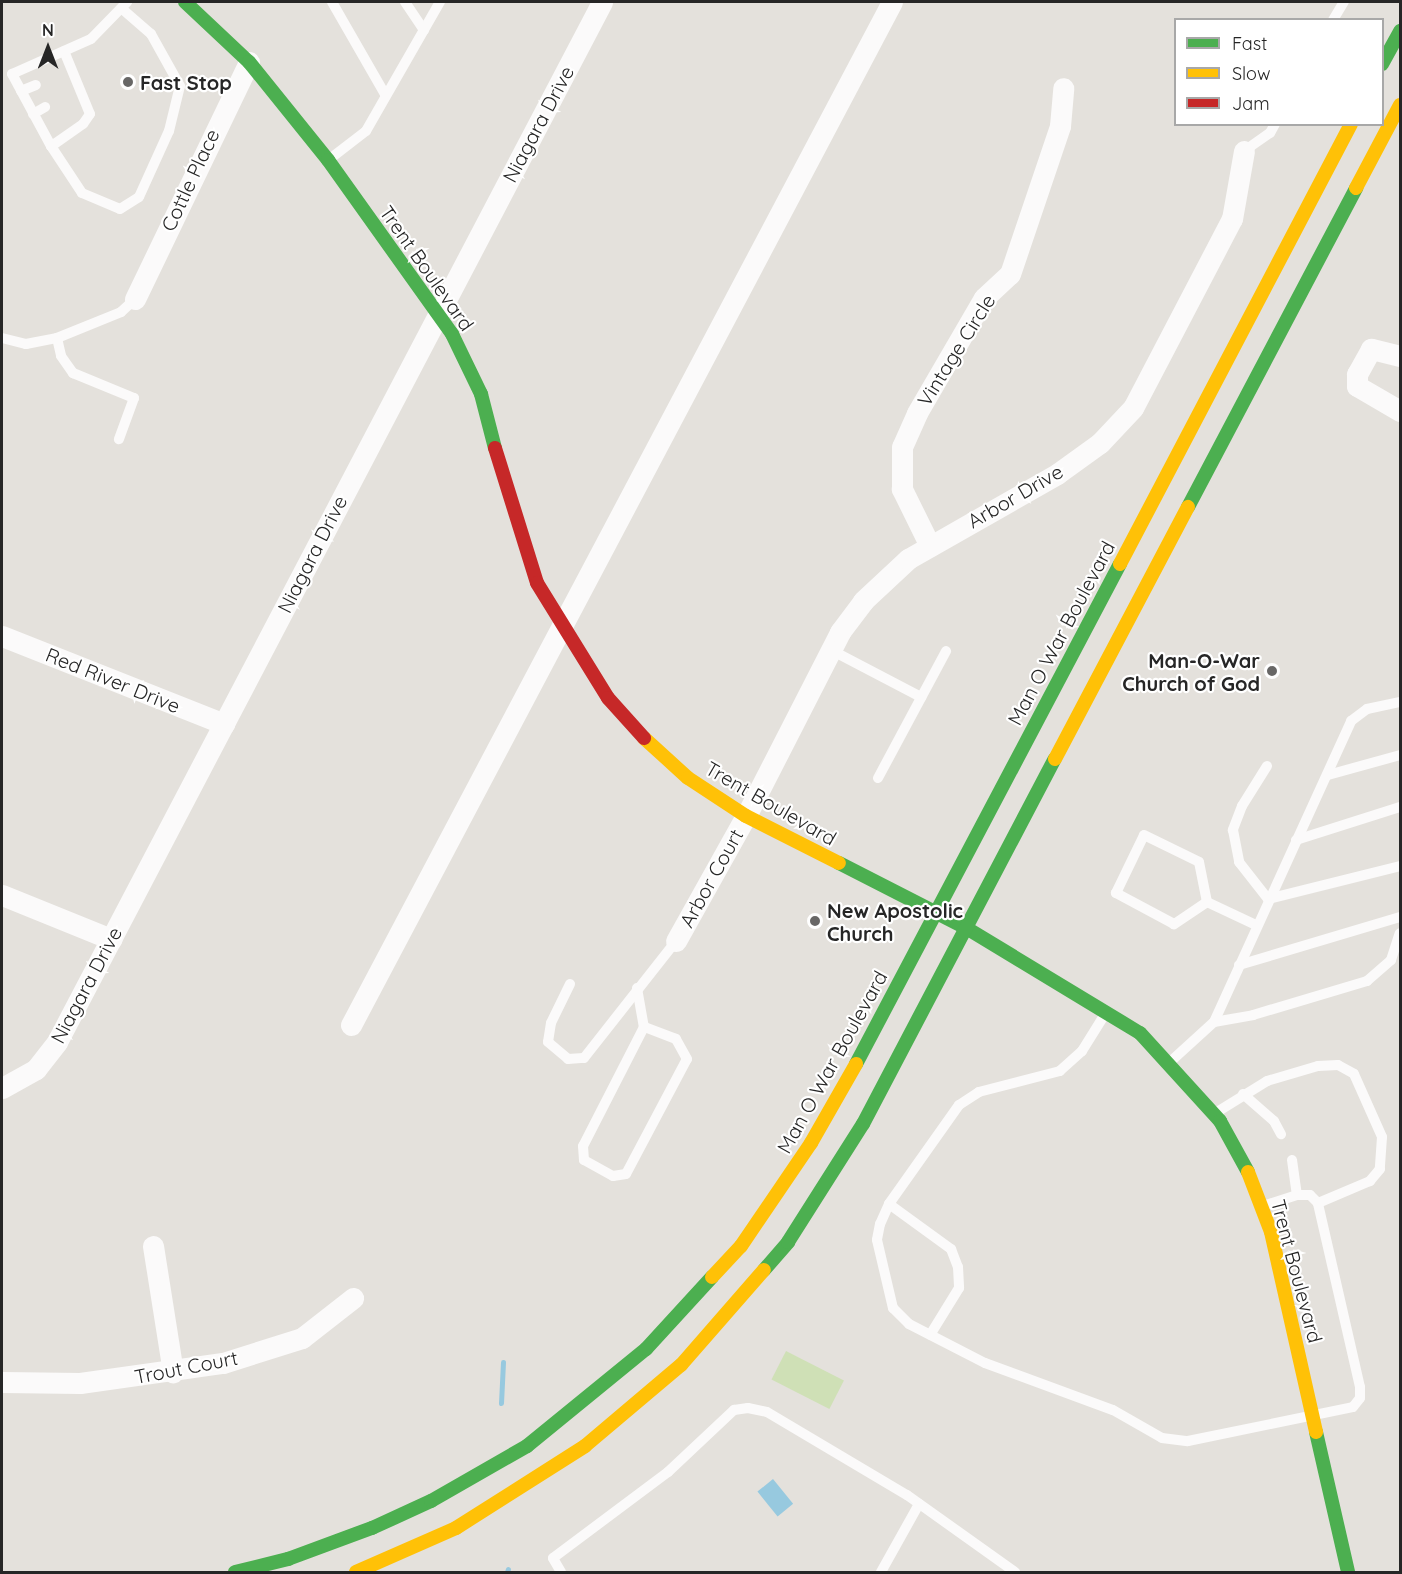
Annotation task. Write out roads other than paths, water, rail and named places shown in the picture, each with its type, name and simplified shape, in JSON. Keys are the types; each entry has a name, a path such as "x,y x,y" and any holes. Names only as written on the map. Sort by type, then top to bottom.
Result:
{"main road":[{"name":"Trent Boulevard","path":"185,2 249,62 328,160 438,313 481,394 521,539 537,584 563,630 608,698 646,740 688,778 746,816 968,929 1107,1011 1140,1034 1169,1062 1214,1114 1247,1169 1261,1206 1290,1309 1348,1572"},
{"path":"1384,62 1401,31"},
{"path":"356,1572 456,1528 537,1479 624,1416 717,1327 788,1242 830,1181 968,929 1401,105"},
{"name":"Man O War Boulevard","path":"235,1572 362,1532 431,1501 527,1446 646,1349 714,1279 775,1200 833,1105 936,913 1350,126"}],"street":[{"name":"Niagara Drive","path":"2,1088 22,1079 47,1058 603,2"},
{"path":"351,1025 563,630 892,2"},
{"name":"Cottle Place","path":"135,299 249,62"},
{"name":"Vintage Circle","path":"930,546 903,489 902,447 916,413 984,298 1010,274 1060,126 1064,87"},
{"name":"Arbor Drive","path":"746,816 831,650 862,601 885,576 930,546 1057,474 1100,444 1133,408 1232,219 1244,151"},
{"path":"1401,356 1371,349 1357,374 1357,386 1401,411"},
{"name":"Red River Drive","path":"2,636 224,724"},
{"name":"Arbor Court","path":"676,941 746,816"},
{"path":"2,895 111,939"},
{"path":"153,1245 173,1372"},
{"name":"Trout Court","path":"2,1382 80,1383 173,1372 284,1346 316,1330 353,1298"}],"lane":[{"path":"332,2 385,94"},
{"path":"405,2 424,30"},
{"path":"328,160 366,131 385,94 440,2"},
{"path":"1335,18 1344,2"},
{"path":"125,6 151,34 180,86 169,131 139,196 120,210 82,193 51,146 12,74 91,39 125,6"},
{"path":"51,146 82,124 90,114 64,51"},
{"path":"61,77 73,72"},
{"path":"21,91 36,85"},
{"path":"69,98 81,92"},
{"path":"33,114 45,107"},
{"path":"1244,151 1270,134 1274,126"},
{"path":"2,338 26,344 57,338 121,312 135,299"},
{"path":"57,338 61,356 73,373 134,398 119,439"},
{"path":"831,650 921,697"},
{"path":"878,778 946,651"},
{"path":"1169,1062 1215,1022 1256,925 1356,714 1401,702"},
{"path":"1328,775 1401,755"},
{"path":"1267,766 1242,806 1233,830 1239,862 1268,899"},
{"path":"1296,840 1401,807"},
{"path":"1144,835 1199,862 1207,902 1174,924 1116,893 1144,835"},
{"path":"1268,899 1401,866"},
{"path":"1207,902 1256,925"},
{"path":"1239,965 1401,917"},
{"path":"1215,1022 1253,1015 1367,981 1391,960 1401,933"},
{"path":"570,984 550,1023 548,1042 568,1059 584,1058 676,941"},
{"path":"637,988 644,1027 583,1146 584,1160 613,1176 626,1174 687,1059 676,1040 644,1027"},
{"path":"1107,1011 1082,1052 1060,1071 979,1092 959,1105 889,1204 877,1240 893,1308 909,1324 986,1363 1113,1410 1162,1438 1188,1441 1353,1407 1360,1398 1318,1203 1310,1195 1297,1195 1261,1206"},
{"path":"1214,1114 1267,1081 1318,1066 1338,1065 1354,1074 1382,1137 1380,1169 1370,1181 1318,1203"},
{"path":"1243,1094 1274,1121 1281,1134"},
{"path":"1292,1160 1297,1195"},
{"path":"889,1204 951,1249 958,1267 959,1288 930,1335"},
{"path":"561,1572 553,1558 668,1472 734,1410 767,1412 919,1504 1015,1572"},
{"path":"881,1572 919,1504"}],"water":[{"path":"773,1479 793,1504 778,1516 757,1492"}],"waterway":[{"path":"501,1403 503,1362"}],"place":[{"name":"Fast Stop","path":"128,82"},
{"name":"Man-O-War Church of God","path":"1272,671"},
{"name":"New Apostolic Church","path":"815,921"}]}
